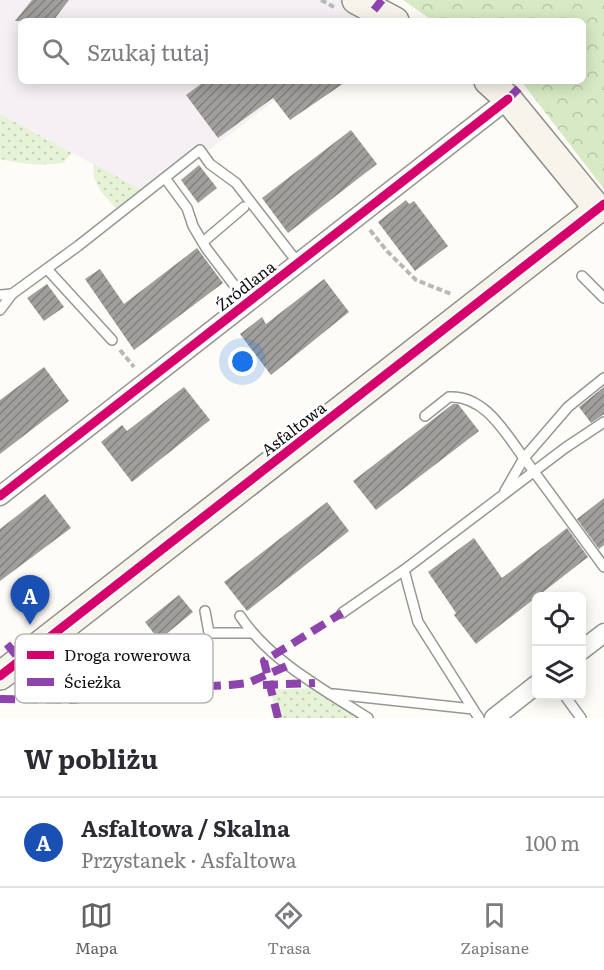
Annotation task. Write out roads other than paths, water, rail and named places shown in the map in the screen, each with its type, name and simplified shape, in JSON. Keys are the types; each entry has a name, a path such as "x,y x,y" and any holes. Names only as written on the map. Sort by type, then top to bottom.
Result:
{"street":[{"path":"356,0 389,18"},
{"path":"491,84 508,99 601,207"},
{"name":"Źródlana","path":"0,496 508,99"},
{"name":"Asfaltowa","path":"54,634 601,207"},
{"path":"586,647 604,633"},
{"name":"Asfaltowa","path":"0,676 15,664"},
{"path":"494,718 532,689"}],"lane":[{"path":"0,310 12,294 200,150 210,164 236,183 298,263"},
{"path":"165,178 187,208 203,242 247,302"},
{"path":"203,242 244,207"},
{"path":"47,269 112,340"},
{"path":"582,276 604,298"},
{"path":"0,295 12,294"},
{"path":"502,496 524,458 568,407 604,378"},
{"path":"425,416 449,397 470,398 500,426 604,567"},
{"path":"342,613 404,570 533,471 604,422"},
{"path":"404,570 418,622 476,714"},
{"path":"205,611 208,633 252,633"},
{"path":"240,616 252,633 296,671 368,718"},
{"path":"331,694 476,714"},
{"path":"568,700 581,718"}],"place":[{"name":"Asfaltowa / Skalna","path":"30,625"}]}
